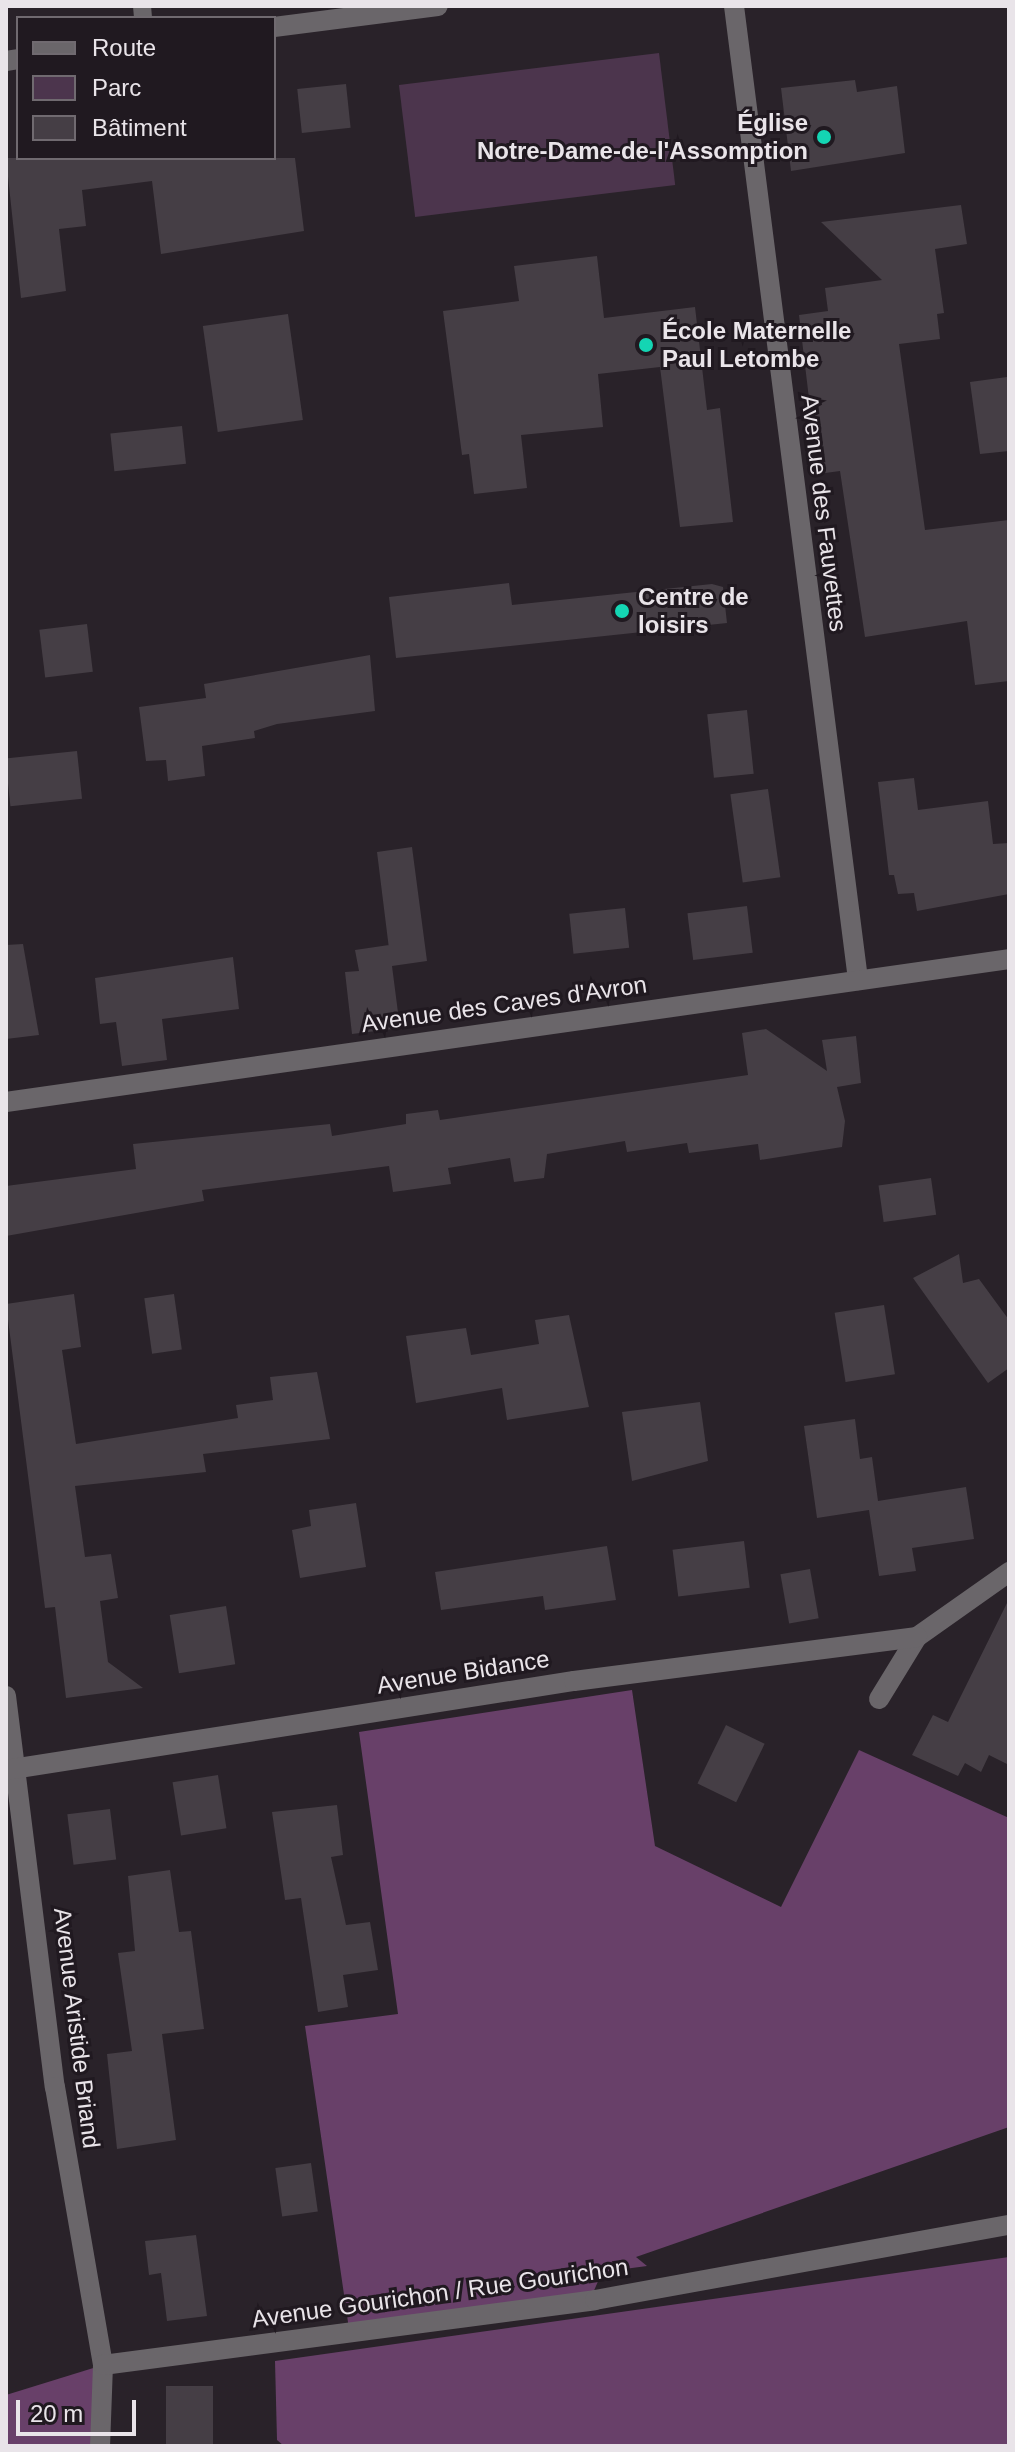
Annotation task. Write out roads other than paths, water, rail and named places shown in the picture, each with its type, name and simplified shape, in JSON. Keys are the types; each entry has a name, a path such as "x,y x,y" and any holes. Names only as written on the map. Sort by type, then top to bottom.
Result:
{"street":[{"path":"276,27 438,6"},
{"name":"Avenue des Fauvettes","path":"734,6 858,980"},
{"name":"Avenue des Caves d'Avron","path":"6,1102 1009,959"},
{"path":"879,1699 917,1637 1009,1572"},
{"name":"Avenue Bidance","path":"13,1769 574,1681 917,1637"},
{"name":"Avenue Aristide Briand","path":"6,1696 55,2087 103,2365 100,2446"},
{"name":"Avenue Gourichon / Rue Gourichon","path":"103,2365 595,2300 1009,2225"}],"place":[{"name":"Église Notre-Dame-de-l'Assomption","path":"824,137"},
{"name":"École Maternelle Paul Letombe","path":"646,345"},
{"name":"Centre de loisirs","path":"622,611"}]}
